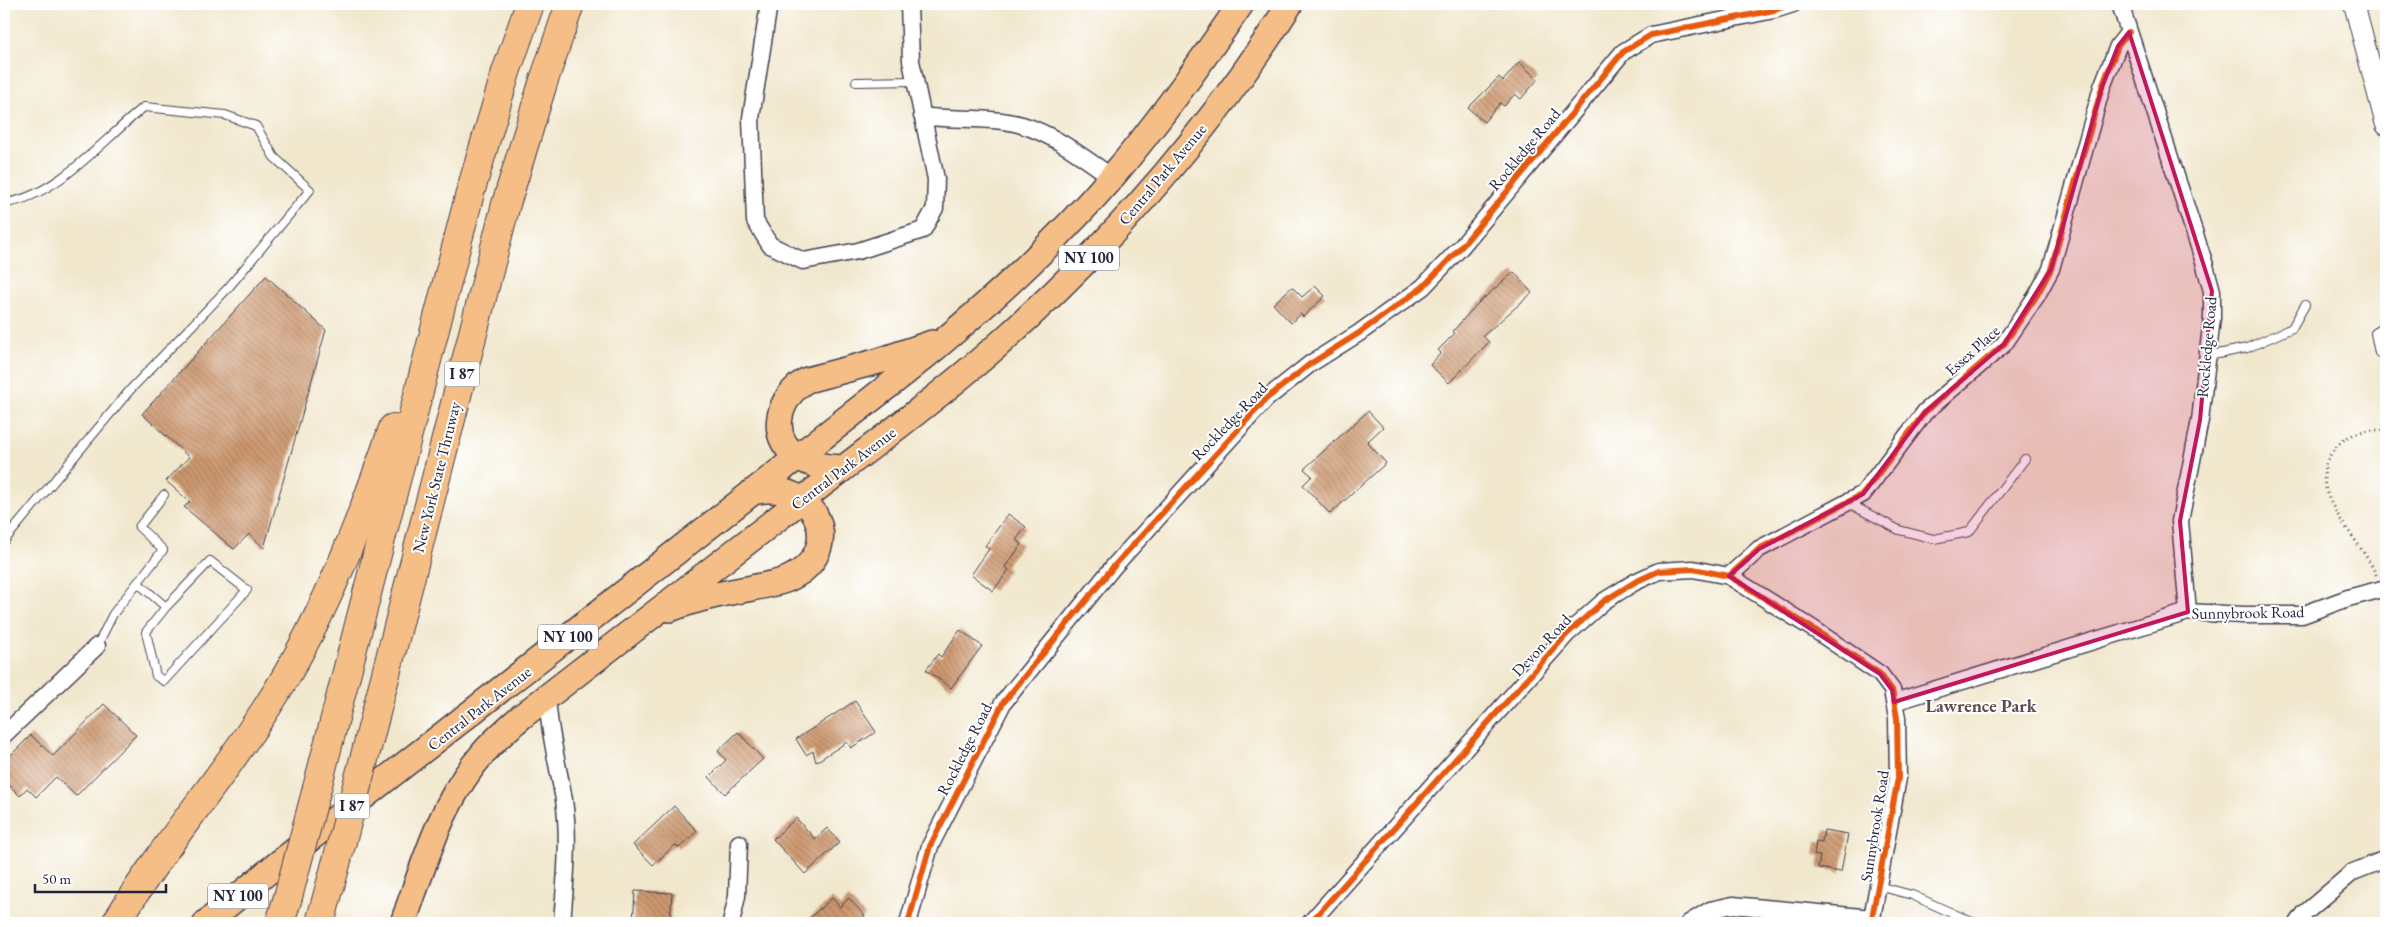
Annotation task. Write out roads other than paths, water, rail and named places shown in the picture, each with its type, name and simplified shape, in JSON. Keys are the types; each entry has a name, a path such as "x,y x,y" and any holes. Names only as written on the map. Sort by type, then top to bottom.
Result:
{"highway":[{"name":"I 87","path":"280,923 317,788 453,256 487,133 530,4"},
{"name":"New York State Thruway","path":"320,923 367,748 506,204 543,83 570,4"},
{"path":"116,923 244,742 290,671 317,619 362,515 453,256"},
{"path":"327,923 334,872"}],"main road":[{"name":"Central Park Avenue","path":"206,923 270,870 384,783 951,336 1033,261 1112,177 1170,105 1241,4"},
{"name":"Central Park Avenue","path":"403,923 433,841 462,782 479,757 499,736 923,407 996,346 1096,251 1140,204 1196,136 1240,78 1290,4"},
{"path":"843,468 818,465 797,456 790,450 783,438 780,417 785,399 798,385 817,376 897,355 951,336"},
{"path":"648,619 696,600 776,583 801,571 815,553 819,535 818,518 803,499 778,489 752,492"}],"street":[{"path":"769,4 751,118 754,221 770,246 803,262 858,251 923,230 935,208 936,179 911,61 908,4"},
{"name":"Rockledge Road","path":"908,923 930,846 1003,703 1114,566 1266,399 1310,364 1359,333 1423,287 1462,246 1623,52 1652,35 1774,10 1793,4"},
{"name":"Rockledge Road","path":"2120,4 2212,291 2212,318 2200,420 2180,521 2188,612"},
{"path":"2354,4 2386,125"},
{"name":"Essex Place","path":"1729,576 1759,549 1863,494 1925,412 2004,344 2037,295 2051,269 2102,87 2118,46 2129,32"},
{"path":"922,116 988,120 1022,125 1068,147 1112,177"},
{"name":"Devon Road","path":"1310,923 1567,634 1604,601 1635,582 1659,571 1694,570 1729,576 1815,630 1880,674 1892,690 1894,702"},
{"name":"Sunnybrook Road","path":"1872,920 1898,778 1897,718 1894,702 2188,612 2302,615 2348,598 2383,589"},
{"path":"4,735 97,646"},
{"path":"547,697 549,730 564,801 565,885 562,923"},
{"path":"731,923 737,896 739,844"},
{"path":"2298,923 2305,913 2353,872 2386,859"},
{"path":"1689,923 1710,910 1733,904 1872,920"}],"lane":[{"path":"856,82 915,81"},
{"path":"4,203 21,201 64,178 114,130 144,107 225,115 256,126 274,158 310,190 228,288 130,390 4,541"},
{"path":"2208,356 2247,348 2292,328 2305,305"},
{"path":"2386,326 2375,333 2379,353 2386,355"},
{"path":"1846,502 1899,530 1934,539 1969,532 2026,459"},
{"path":"97,646 113,614 164,550 139,527 164,495"},
{"path":"210,561 247,590 164,681 156,676 146,632 166,607 210,561"},
{"path":"138,583 166,607"},
{"path":"1878,886 1912,895 1974,923"}],"district":[{"name":"Lawrence Park","path":"1981,706"}]}
